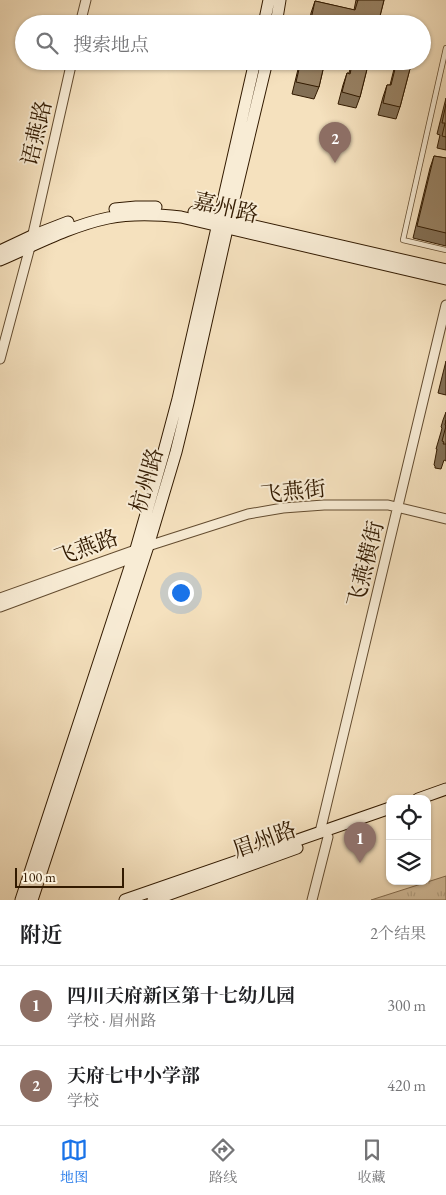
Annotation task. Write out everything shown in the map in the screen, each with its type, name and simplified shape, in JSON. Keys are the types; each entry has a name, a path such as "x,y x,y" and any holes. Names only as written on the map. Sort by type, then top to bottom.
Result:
{"main road":[{"path":"266,15 269,0"},
{"path":"278,15 280,0"},
{"name":"杭州路","path":"32,900 148,546 176,452 188,403 253,70"},
{"name":"杭州路","path":"21,900 134,554 164,455 223,223 265,70"},
{"path":"0,260 31,242 89,215 136,207 181,209 223,223 446,270"},
{"name":"嘉州路","path":"223,223 446,279"},
{"path":"0,251 31,242"},
{"path":"429,795 446,789"},
{"path":"431,803 446,797"},
{"path":"125,900 324,835 386,810"},
{"name":"眉州路","path":"152,900 324,835 386,817"}],"street":[{"path":"82,15 86,0"},
{"name":"语燕路","path":"0,359 31,242 70,70"},
{"name":"飞燕横街","path":"312,900 324,835 446,305"},
{"name":"飞燕街","path":"148,546 248,514 283,508 324,505 388,505 446,519"},
{"name":"飞燕路","path":"0,607 134,554 148,546"},
{"name":"飞燕路","path":"0,598 134,554"}],"lane":[{"path":"446,48 403,240 446,250"}],"green space":[{"path":"446,876 446,900 371,900 418,885 431,885 431,881"}],"building":[{"path":"358,0 384,0 380,15 312,15 315,1 355,10"},
{"path":"299,70 323,70 319,87 296,82"},
{"path":"351,70 367,70 360,97 342,92 347,73 350,74"},
{"path":"395,70 410,70 400,107 383,103 387,85 391,85"},
{"path":"446,104 446,137 442,136 445,123 442,123"},
{"path":"434,156 446,158 446,233 417,226"},
{"path":"446,426 446,444 443,444 444,442 442,441"}],"place":[{"name":"天府七中小学部","path":"335,163"},
{"name":"四川天府新区第十七幼儿园","path":"360,863"}]}
